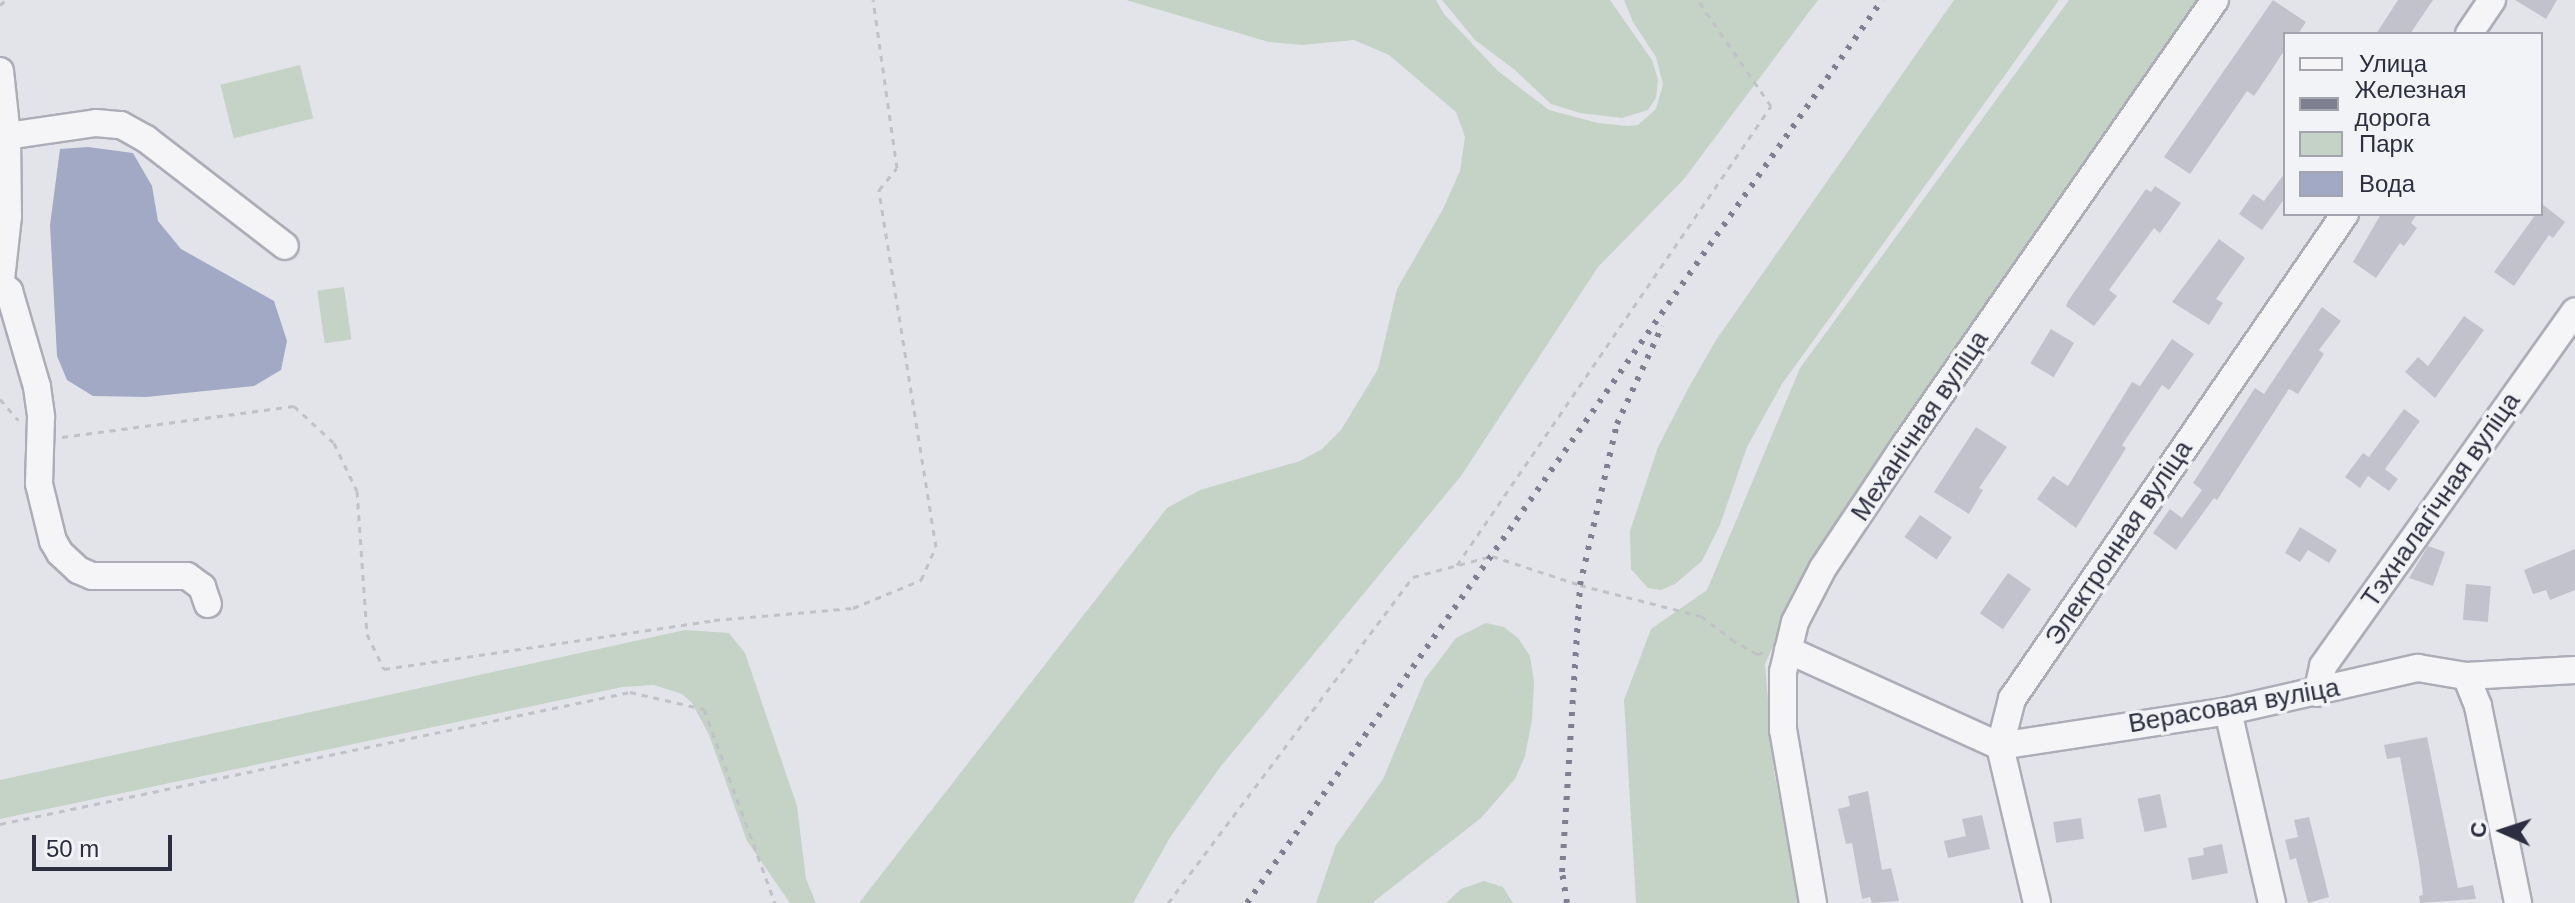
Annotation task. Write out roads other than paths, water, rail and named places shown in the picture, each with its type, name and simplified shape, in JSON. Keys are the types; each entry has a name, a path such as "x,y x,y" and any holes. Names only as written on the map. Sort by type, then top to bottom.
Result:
{"street":[{"name":"Механічная вуліца","path":"1813,903 1783,730 1783,672 1795,622 1823,568 2215,0"},
{"path":"2470,32 2492,0"},
{"path":"0,71 7,136 8,228 0,287 9,291 37,387 39,484 53,541 68,562 92,576 187,576 202,587 208,604"},
{"path":"7,136 96,123 121,125 146,139 285,246"},
{"name":"Электронная вуліца","path":"2037,903 2000,746 2012,699 2344,216"},
{"name":"Тэхналагічная вуліца","path":"2317,693 2323,666 2575,312"},
{"path":"1788,650 2000,746"},
{"name":"Верасовая вуліца","path":"2000,746 2228,711 2418,668 2466,676 2575,670"},
{"path":"2466,676 2478,706 2518,903"},
{"path":"2228,711 2272,903"}],"water":[{"path":"88,147 133,153 152,186 158,221 181,249 274,301 287,341 281,370 254,386 146,397 93,396 67,380 57,356 50,225 60,149"}],"railway":[{"path":"1247,903 1882,0"},
{"path":"1567,903 1562,872 1580,585 1617,424 1662,326"}]}
